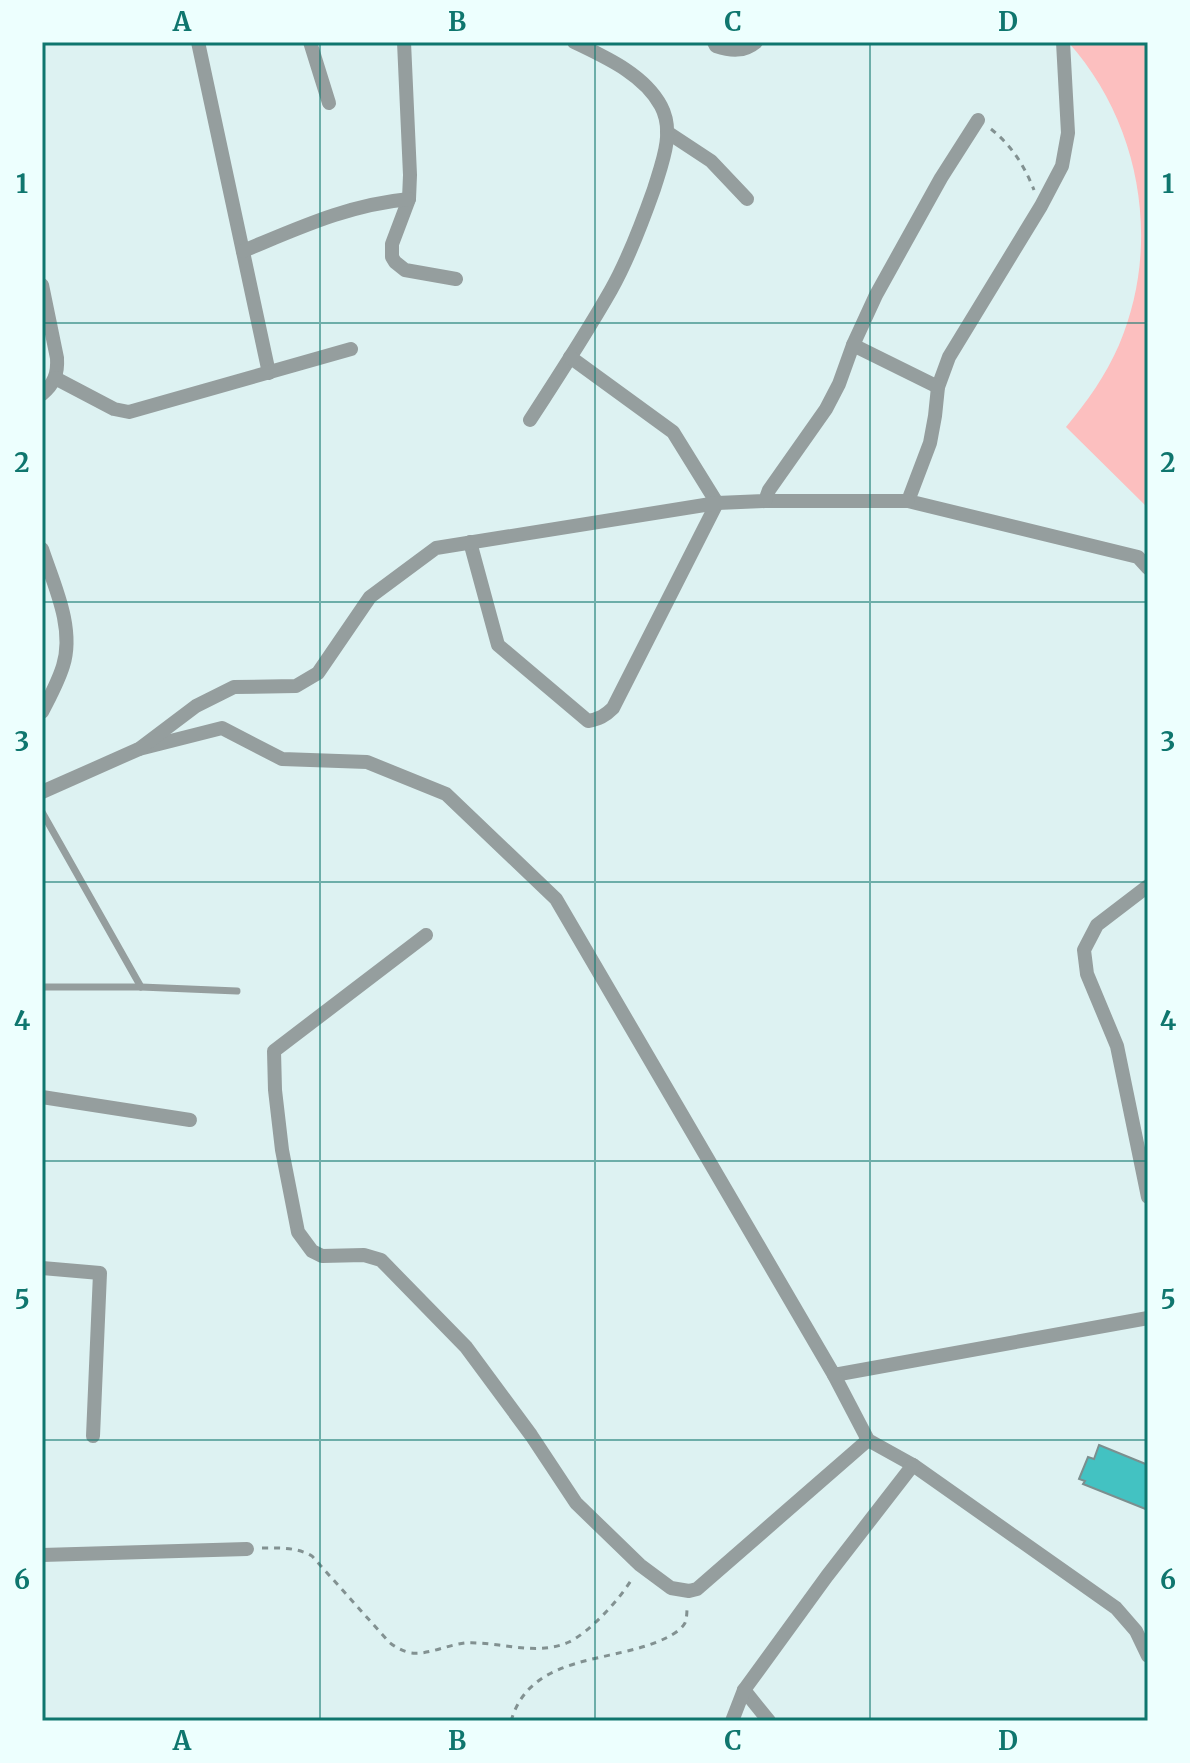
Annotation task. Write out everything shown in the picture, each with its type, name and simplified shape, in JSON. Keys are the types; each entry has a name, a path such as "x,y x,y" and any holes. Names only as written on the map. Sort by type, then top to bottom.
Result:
{"street":[{"path":"198,42 269,373"},
{"path":"310,42 329,103"},
{"path":"404,42 409,199 391,250 395,262 405,270 456,279"},
{"path":"530,420 612,288 641,226 663,162 667,132 661,107 645,86 624,69 574,42"},
{"path":"714,42 716,46 734,50 747,48 756,42"},
{"path":"908,501 930,443 938,387 949,357 1062,166 1067,144 1063,42"},
{"path":"765,501 769,490 826,409 876,295 941,178 978,120"},
{"path":"667,132 711,161 747,199"},
{"path":"243,251 330,215 378,202 409,199"},
{"path":"42,285 57,358 55,378 42,394"},
{"path":"853,345 938,387"},
{"path":"55,378 114,409 129,412 351,349"},
{"path":"570,357 673,432 717,503"},
{"path":"139,749 196,706 234,687 296,686 318,673 370,597 436,548 717,503 908,501 1138,557 1148,568"},
{"path":"470,542 498,645 588,721 598,720 613,708 717,503"},
{"path":"42,549 66,625 67,645 64,663 42,712"},
{"path":"42,792 139,749 222,728 282,759 367,762 446,794 556,899 834,1375 868,1440 913,1465 1116,1608 1136,1631 1148,1656"},
{"path":"1148,886 1097,925 1084,950 1087,974 1117,1046 1148,1197"},
{"path":"426,935 274,1051 282,1150 298,1232 312,1251 322,1256 364,1255 381,1260 466,1347 531,1435 576,1503 640,1565 671,1588 697,1589 868,1440"},
{"path":"42,1097 190,1120"},
{"path":"42,1268 100,1273 93,1436"},
{"path":"834,1375 1148,1318"},
{"path":"732,1721 744,1690 913,1465"},
{"path":"42,1555 247,1549"},
{"path":"744,1690 769,1721"}],"lane":[{"path":"42,812 141,987"},
{"path":"42,987 237,991"}],"path":[{"path":"978,120 1000,137 1019,158 1041,206"},
{"path":"247,1549 288,1548 304,1551 312,1556 389,1642 400,1650 417,1653 466,1643 535,1649 569,1642 614,1603 640,1565"},
{"path":"511,1721 516,1705 525,1693 557,1669 652,1644 680,1630 685,1624 689,1591"}],"shaded area":[{"path":"1068,42 1148,42 1148,508 1066,427 1096,388 1119,345 1132,306 1139,266 1141,226 1137,186 1128,147 1113,109 1093,74"}],"building":[{"path":"1099,1445 1148,1465 1148,1510 1083,1484 1085,1481 1079,1479 1088,1457 1094,1459"}]}
